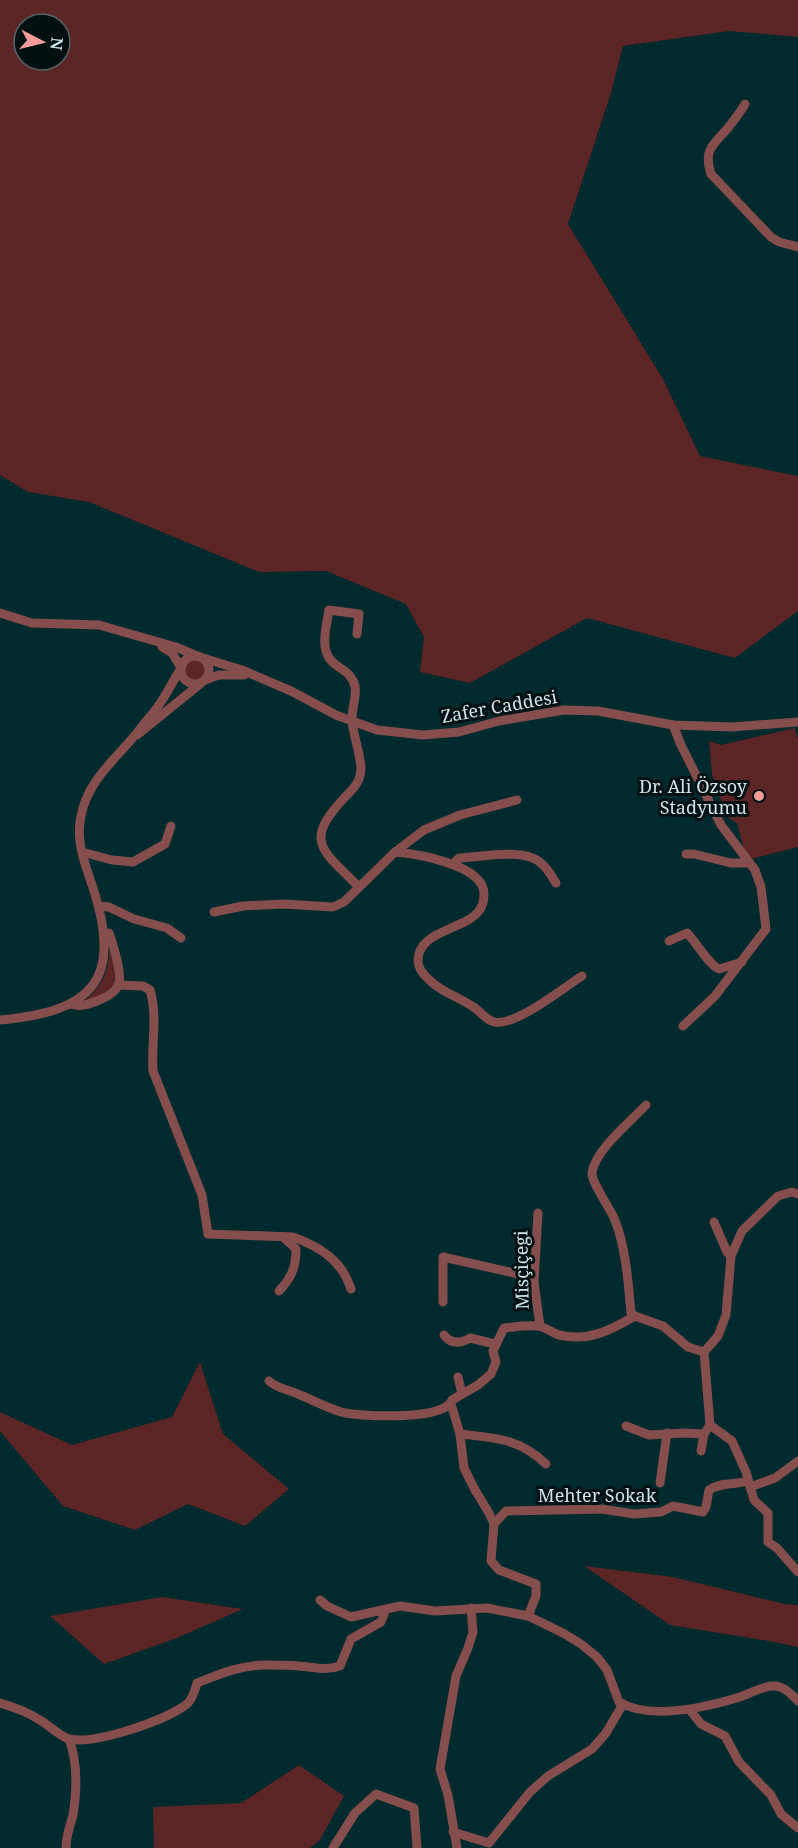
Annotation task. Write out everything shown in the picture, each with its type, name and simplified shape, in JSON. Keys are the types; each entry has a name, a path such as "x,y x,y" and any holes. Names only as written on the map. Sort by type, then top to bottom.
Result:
{"street":[{"path":"745,104 712,143 708,154 711,174 771,237 779,242 798,247"},
{"path":"357,634 359,614 329,610 325,638 329,658 348,671 355,686 352,721 359,753 360,779 323,825 320,833 321,844 330,858 359,887"},
{"name":"Zafer Caddesi","path":"0,613 32,623 99,626 176,647 291,691 336,715 377,730 423,735 459,732 499,721 564,710 598,711 672,725 732,727 798,722"},
{"path":"155,643 172,653 183,679 188,683 203,682"},
{"path":"0,1020 52,1011 70,1004 88,992 100,973 106,948 102,921 78,833 86,796 100,773 155,711 186,658 200,657 209,669 203,682 133,738"},
{"name":"Zafer Caddesi","path":"203,682 219,675 253,676"},
{"path":"672,725 721,825 755,870 762,887 766,929 715,996 683,1026"},
{"path":"214,912 243,906 283,904 333,907 344,902 413,837 437,823 517,800"},
{"path":"82,852 133,862 165,844 171,826"},
{"path":"395,852 453,864 479,880 483,888 483,902 479,911 430,939 422,946 417,963 421,971 443,990 473,1006 491,1022 514,1019 530,1011 582,976"},
{"path":"453,864 459,858 515,854 529,856 542,864 556,884"},
{"path":"686,854 749,863"},
{"path":"98,906 109,907 134,919 167,928 181,938"},
{"path":"70,1004 80,1007 96,1002 110,995 118,985 116,959 102,921"},
{"path":"669,941 687,933 706,954 712,966 719,969 742,962"},
{"path":"118,985 143,986 150,990 154,1013 153,1071 202,1195 208,1234 294,1237 305,1241 323,1251 346,1273 351,1289"},
{"path":"646,1105 598,1159 592,1170 592,1177 609,1208 619,1233 632,1312 636,1316 663,1326 688,1347 704,1356"},
{"path":"701,1451 704,1434 710,1425 704,1356 718,1336 726,1315 731,1256 742,1230 760,1212 785,1193 798,1194"},
{"name":"Misçiçegi","path":"538,1213 534,1282 540,1326"},
{"path":"714,1222 731,1256"},
{"path":"279,1291 290,1279 296,1261 296,1249 283,1237"},
{"path":"443,1302 443,1257 523,1275 534,1282"},
{"path":"268,1381 277,1388 344,1412 410,1415 432,1412 451,1404 453,1400 491,1374 496,1362 493,1351 504,1328 540,1326 558,1335 593,1336 607,1332 636,1316"},
{"path":"444,1335 453,1342 462,1343 470,1338 495,1344"},
{"path":"458,1377 462,1394"},
{"path":"451,1404 460,1434 464,1468 494,1524 492,1565 536,1584 536,1596 528,1617"},
{"path":"710,1425 732,1441 753,1500 768,1513 768,1542 777,1548 798,1572"},
{"path":"626,1426 649,1435 704,1434"},
{"path":"660,1484 668,1433"},
{"path":"460,1434 515,1443 535,1453 546,1464"},
{"path":"749,1484 775,1478 798,1461"},
{"name":"Mehter Sokak","path":"494,1524 506,1511 602,1509 634,1514 661,1512 674,1506 703,1512 709,1490 723,1484 749,1484"},
{"path":"320,1600 327,1606 351,1617 400,1606 435,1611 487,1608 528,1617 581,1644 608,1670 619,1700 606,1733 592,1749 548,1776 489,1843 453,1833"},
{"path":"457,1848 448,1795 440,1769 456,1676 473,1632 471,1608"},
{"path":"69,1739 105,1737 144,1725 190,1702 197,1683 226,1671 263,1665 297,1665 321,1670 340,1666 351,1639 381,1622 386,1609"},
{"path":"619,1700 652,1712 690,1710 771,1686 779,1686 787,1690 798,1701"},
{"path":"0,1703 36,1717 69,1739 74,1751 76,1766 76,1795 66,1848"},
{"path":"690,1710 701,1724 725,1736 739,1762 771,1795 781,1814 798,1828"},
{"path":"333,1848 355,1813 376,1794 414,1808 417,1848"}],"shaded area":[{"path":"0,0 798,0 798,37 729,31 623,46 611,93 568,224 663,379 700,456 798,476 798,611 735,658 587,618 470,683 420,672 424,637 406,604 326,571 259,572 89,502 28,492 0,475"},
{"path":"195,659 203,662 206,670 203,678 195,681 187,678 184,670 187,662"},
{"name":"Dr. Ali Özsoy Stadyumu","path":"795,728 798,739 798,847 751,859 745,854 737,823 727,817 712,774 709,741 721,745"},
{"path":"110,947 114,960 115,985 110,992 80,1004 103,980"},
{"path":"200,1362 223,1434 289,1489 245,1526 188,1504 135,1530 63,1506 0,1431 0,1412 72,1445 172,1417"},
{"path":"584,1566 673,1577 785,1604 798,1605 798,1647 670,1625"},
{"path":"162,1597 243,1609 177,1638 104,1664 50,1616"},
{"path":"299,1765 344,1796 320,1840 310,1848 154,1848 153,1807 241,1803"}],"place":[{"name":"Dr. Ali Özsoy Stadyumu","path":"759,796"}]}
